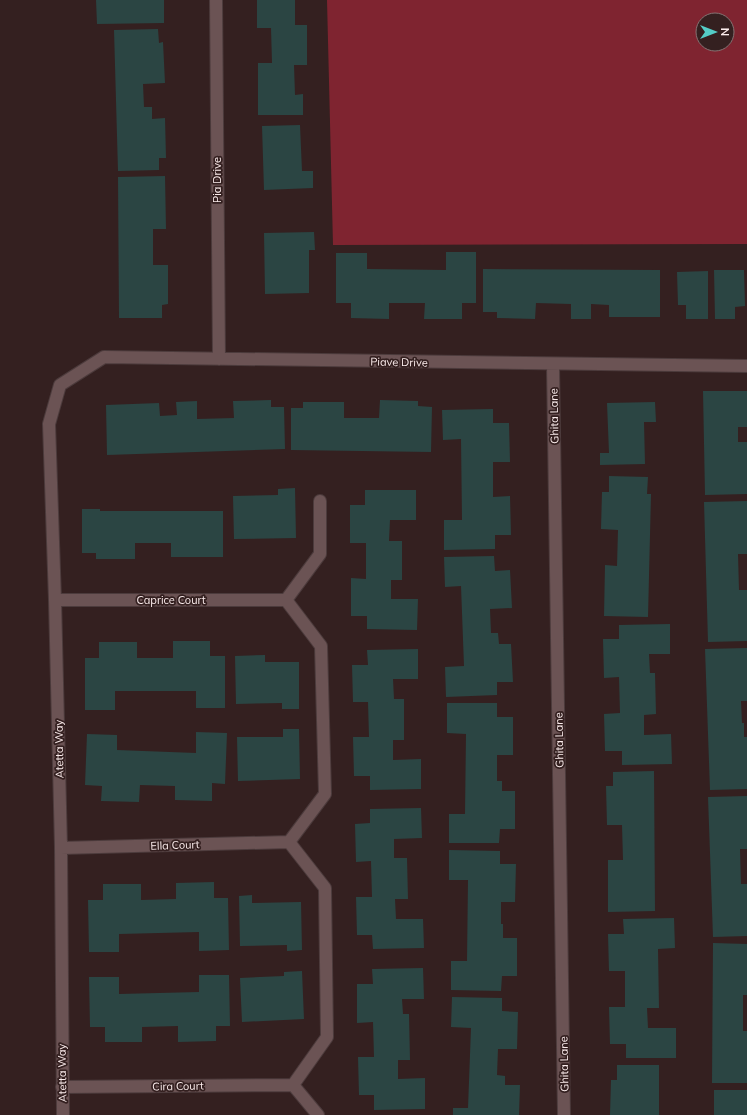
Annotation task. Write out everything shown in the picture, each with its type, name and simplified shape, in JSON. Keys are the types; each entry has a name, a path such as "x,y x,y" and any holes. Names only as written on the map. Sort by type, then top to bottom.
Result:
{"street":[{"name":"Pia Drive","path":"216,0 219,359"},
{"name":"Piave Drive","path":"60,385 104,357 553,365 747,366"},
{"name":"Ghita Lane","path":"553,365 564,1115"},
{"name":"Atetta Way","path":"60,385 48,424 55,600 61,848 63,1115"},
{"path":"318,1115 293,1085 327,1036 325,888 289,842 324,794 321,646 286,600 320,554 320,501"},
{"name":"Caprice Court","path":"55,600 286,600"},
{"name":"Ella Court","path":"61,848 289,842"},
{"name":"Cira Court","path":"62,1087 293,1085"}],"shaded area":[{"path":"327,0 747,0 747,244 333,245"}],"building":[{"path":"96,0 164,0 164,23 97,24"},
{"path":"257,0 295,0 295,25 307,25 307,65 294,65 295,95 303,94 303,115 258,115 258,63 272,63 271,28 257,28"},
{"path":"158,29 159,43 163,42 165,83 143,84 144,107 152,107 152,119 165,118 166,158 159,158 159,170 118,171 114,30"},
{"path":"300,125 302,171 313,171 313,188 264,190 262,126"},
{"path":"165,176 166,229 153,229 153,265 168,265 168,304 162,305 162,318 119,318 118,177"},
{"path":"314,232 315,250 309,250 309,293 265,294 264,233"},
{"path":"446,252 476,252 476,303 462,303 462,319 424,319 425,303 389,303 389,319 351,318 351,303 336,303 336,253 367,253 367,269 446,270"},
{"path":"483,269 660,270 660,317 609,317 609,305 591,304 591,319 571,319 571,304 536,303 535,319 497,318 497,312 483,312"},
{"path":"714,270 744,270 745,306 735,307 735,319 715,319"},
{"path":"708,271 708,319 686,319 686,305 678,305 677,272"},
{"path":"703,391 747,391 747,427 738,427 738,442 747,442 747,494 705,495"},
{"path":"271,400 271,407 284,407 285,449 107,455 106,405 159,403 160,416 177,415 176,402 197,401 197,419 234,418 233,401"},
{"path":"380,400 418,401 418,406 432,407 431,452 291,450 291,408 303,408 303,402 344,402 344,418 379,418"},
{"path":"655,402 656,422 644,422 645,464 600,465 600,453 609,453 607,403"},
{"path":"493,409 493,423 509,423 510,462 493,462 493,497 510,496 511,535 495,535 495,549 444,550 444,520 462,520 461,439 443,440 442,410"},
{"path":"609,476 648,477 647,494 651,494 648,617 604,616 605,565 617,566 618,530 601,529 602,492 609,492"},
{"path":"295,488 296,538 234,539 233,496 278,495 278,489"},
{"path":"365,490 416,490 416,520 390,520 389,541 402,541 402,580 391,580 391,599 418,599 417,630 367,629 367,616 351,616 351,578 366,579 366,543 350,543 350,505 365,505"},
{"path":"747,501 747,554 738,554 739,590 747,590 747,641 708,642 704,502"},
{"path":"82,509 100,509 100,511 223,511 223,557 171,557 171,543 135,543 135,559 96,559 96,553 82,553"},
{"path":"494,556 495,571 510,570 512,608 490,609 491,633 498,633 499,644 511,644 513,682 497,682 497,695 446,697 445,667 464,666 461,586 445,587 444,557"},
{"path":"670,624 670,654 649,654 650,673 655,673 656,714 644,715 644,735 671,734 672,764 622,765 622,751 605,751 604,714 620,713 619,677 604,678 603,639 619,639 619,625"},
{"path":"173,641 210,641 210,656 225,656 225,708 196,708 196,691 115,691 115,710 85,710 85,658 99,658 99,642 137,642 137,658 173,658"},
{"path":"747,648 747,701 741,701 744,737 747,737 747,789 710,790 705,649"},
{"path":"418,649 418,679 393,679 394,699 404,699 404,740 393,740 393,760 421,759 421,789 370,790 370,776 354,776 353,737 369,737 368,702 353,702 352,665 368,665 367,650"},
{"path":"265,655 265,662 299,662 299,709 282,709 282,703 236,704 235,656"},
{"path":"447,703 497,703 497,717 513,717 513,755 497,755 497,781 502,781 502,791 515,791 515,829 500,829 499,843 449,843 449,814 465,814 466,734 447,733"},
{"path":"283,729 299,729 300,779 238,781 237,737 283,737"},
{"path":"196,732 227,733 225,784 212,783 212,801 175,800 175,786 140,785 139,802 101,801 102,786 85,785 87,734 117,735 117,750 196,753"},
{"path":"654,771 655,911 608,912 608,860 623,860 622,825 607,825 606,786 613,786 613,772"},
{"path":"747,796 747,849 740,849 741,884 747,884 747,936 713,937 708,797"},
{"path":"421,808 422,838 394,839 394,858 407,858 408,899 395,899 396,919 423,919 424,948 373,949 372,935 357,935 356,897 372,897 371,861 356,862 355,824 370,823 370,809"},
{"path":"449,850 500,851 500,864 516,864 515,902 501,902 501,924 503,924 503,938 517,938 517,976 502,976 501,991 451,990 451,961 467,961 468,880 449,880"},
{"path":"214,882 214,898 228,898 229,950 199,951 199,932 119,934 119,952 89,952 88,900 103,900 103,884 141,884 141,900 176,899 176,883"},
{"path":"252,895 252,903 301,902 302,950 287,951 287,945 240,946 239,896"},
{"path":"674,918 675,948 658,949 659,1008 647,1008 648,1028 676,1028 676,1058 626,1058 626,1044 610,1044 609,1007 625,1007 625,971 609,971 608,934 624,934 623,919"},
{"path":"713,943 747,944 747,995 743,995 743,1031 747,1031 747,1083 712,1083"},
{"path":"423,968 424,999 402,999 403,1014 409,1014 410,1060 398,1060 398,1079 425,1078 425,1109 374,1110 374,1095 359,1095 358,1057 374,1057 373,1022 357,1023 357,984 373,984 372,969"},
{"path":"302,971 304,1019 242,1022 240,978 284,976 284,972"},
{"path":"199,975 229,975 230,1026 216,1026 216,1041 178,1042 178,1026 142,1027 142,1042 105,1042 105,1027 90,1027 89,977 119,977 119,994 199,992"},
{"path":"452,997 502,998 502,1011 518,1012 517,1049 498,1049 497,1075 505,1076 505,1085 520,1085 519,1115 453,1115 453,1108 468,1108 471,1028 451,1027"},
{"path":"617,1065 659,1065 659,1115 610,1115 611,1080 617,1080"},
{"path":"714,1090 747,1090 747,1115 714,1115"}]}
